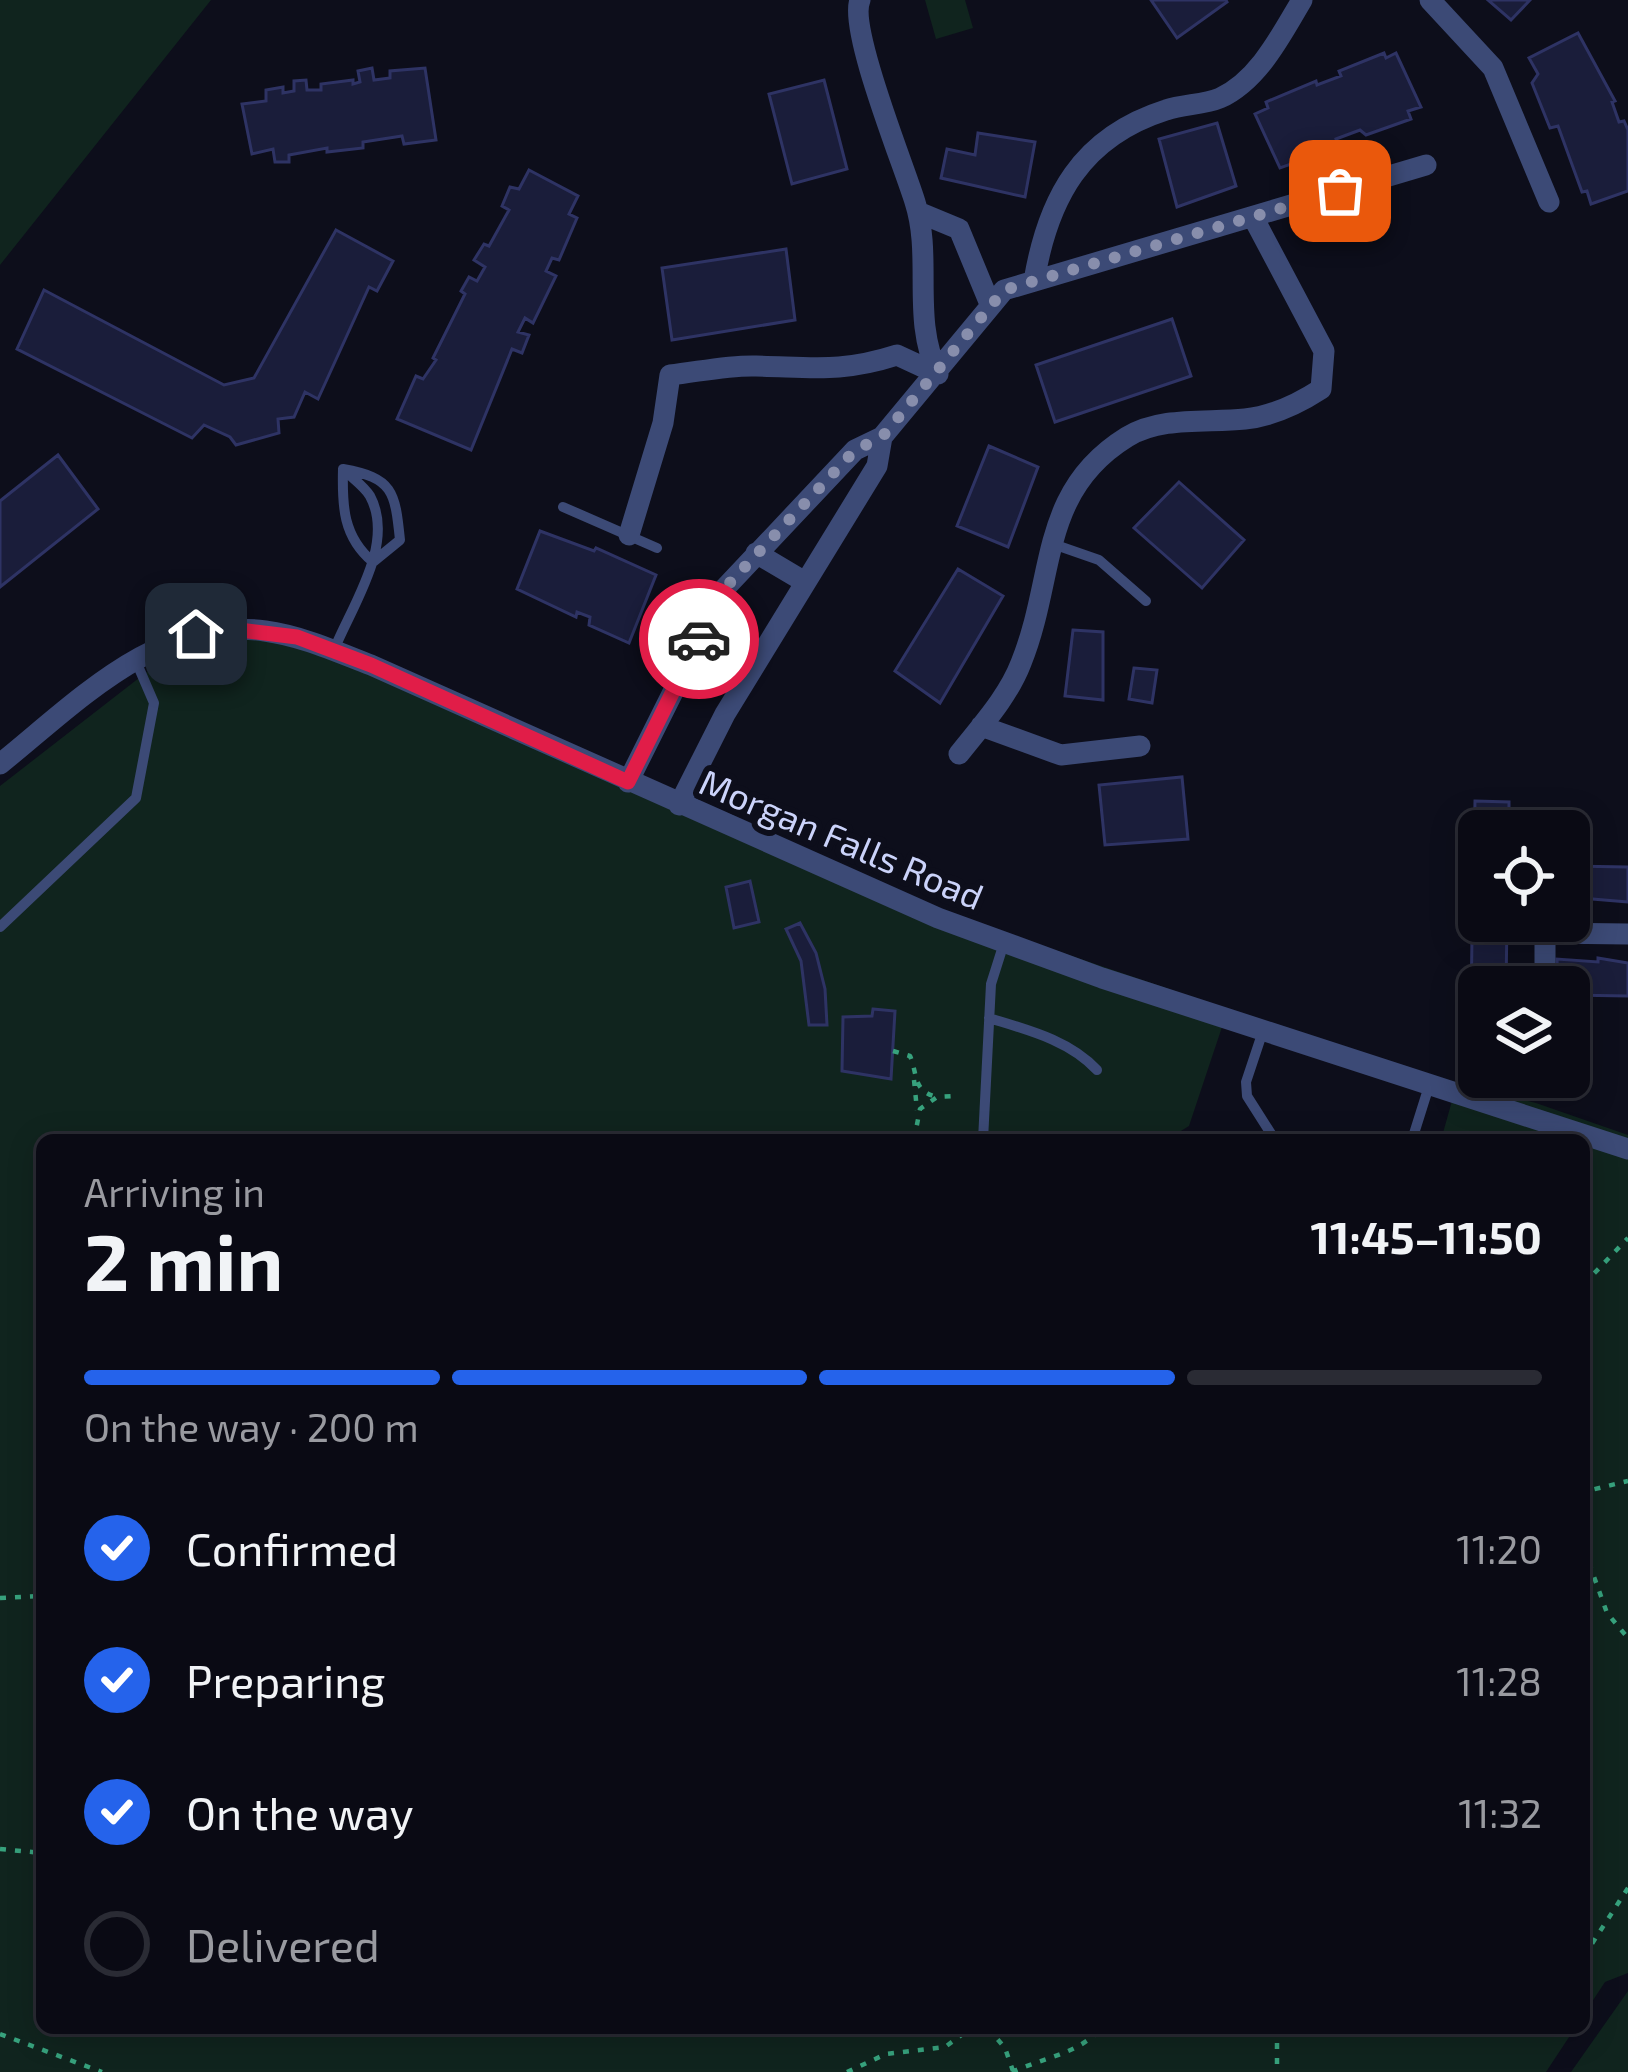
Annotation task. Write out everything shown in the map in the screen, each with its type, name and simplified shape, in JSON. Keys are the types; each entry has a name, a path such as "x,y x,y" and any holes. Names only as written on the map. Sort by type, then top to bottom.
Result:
{"street":[{"path":"860,0 856,9 866,56 919,212 925,346 938,374"},
{"path":"1430,0 1492,68 1549,202"},
{"path":"1034,281 1042,232 1084,158 1122,128 1166,110 1220,98 1250,77 1278,41 1299,1"},
{"path":"628,782 725,588 855,450 882,437 1004,290 1426,165"},
{"path":"919,212 958,229 990,304"},
{"path":"958,754 1021,666 1062,506 1092,461 1132,433 1173,423 1249,419 1294,406 1321,389 1324,351 1252,217"},
{"path":"629,535 663,423 670,375 752,365 818,371 862,366 897,355 938,374"},
{"path":"679,805 725,714 877,466 882,437"},
{"path":"804,503 839,527"},
{"path":"756,553 805,582"},
{"name":"Morgan Falls Road","path":"0,764 135,658 196,634 231,629 297,637 938,918 1582,1134"},
{"path":"981,726 1061,755 1140,746"},
{"path":"1590,931 1628,934"},
{"name":"Morgan Falls Road","path":"1590,1137 1628,1149"}],"lane":[{"path":"343,470 342,512 357,548 373,562"},
{"path":"334,650 373,562 379,533 370,495 343,470"},
{"path":"343,470 382,480 397,508 400,540 373,562"},
{"path":"563,507 657,548"},
{"path":"1053,544 1099,560 1146,601"},
{"path":"0,927 136,798 154,703 135,658"},
{"path":"983,1134 991,985 1004,943"},
{"path":"989,1018 1037,1032 1080,1052 1097,1070"},
{"path":"1264,1028 1246,1082 1247,1096 1271,1134"},
{"path":"1414,1134 1429,1084"}],"path":[{"path":"893,1051 910,1056 918,1112 915,1134"},
{"path":"914,1080 928,1095 954,1096"},
{"path":"918,1112 937,1097"},
{"path":"1590,1278 1628,1238"},
{"path":"1590,1492 1628,1481"},
{"path":"1590,1566 1607,1613 1628,1638"},
{"path":"0,1598 36,1596"},
{"path":"0,1849 36,1852"},
{"path":"1590,1947 1628,1888"},
{"path":"0,2034 102,2072"},
{"path":"847,2072 886,2054 945,2047 963,2034"},
{"path":"993,2034 1006,2048 1013,2072 1096,2034"},
{"path":"1277,2034 1277,2072"}],"green space":[{"path":"0,0 211,0 0,265"},
{"path":"925,0 965,0 973,28 936,39"},
{"path":"268,623 819,870 1228,1009 1189,1126 1176,1134 36,1134 36,2034 1571,2034 1546,2072 0,2072 0,786 157,664"},
{"path":"1457,1083 1458,1098 1516,1098 1628,1135 1628,1973 1605,1982 1590,2005 1590,1134 1443,1134"},
{"path":"1628,1991 1628,2072 1571,2072"}],"building":[{"path":"1151,0 1226,0 1227,2 1177,38"},
{"path":"1488,0 1530,0 1511,20"},
{"path":"1578,33 1615,101 1619,122 1624,121 1628,130 1628,191 1591,204 1587,191 1582,192 1558,126 1550,128 1532,83 1538,74 1529,58"},
{"path":"1384,53 1386,58 1396,53 1421,107 1408,111 1411,119 1366,135 1360,130 1336,139 1339,147 1280,168 1255,114 1268,108 1266,102 1341,76 1339,71"},
{"path":"372,68 374,80 390,78 390,71 425,68 436,140 404,144 402,136 363,142 363,148 289,155 289,162 275,162 273,149 252,154 242,104 266,101 266,90 283,87 283,93 294,91 294,81 306,80 307,90 321,90 321,84 353,80 353,84 360,82 358,71"},
{"path":"824,80 847,169 792,184 769,94"},
{"path":"1217,123 1236,186 1177,207 1159,139"},
{"path":"978,133 1035,142 1025,197 941,178 947,149 975,155"},
{"path":"529,170 578,196 569,214 577,218 559,260 552,258 546,271 556,276 533,323 525,318 518,332 529,335 522,353 512,349 471,450 397,419 416,376 423,379 436,360 469,277 477,281 485,267 474,260 484,244 489,246 509,210 502,206 510,187 519,189"},
{"path":"336,230 393,261 377,291 369,287 318,399 305,392 294,417 278,419 279,433 236,445 230,437 204,425 192,438 17,349 44,290 224,385 254,378"},
{"path":"786,249 795,320 672,340 662,268"},
{"path":"1172,319 1191,376 1055,422 1036,365"},
{"path":"989,446 1038,467 1008,547 957,526"},
{"path":"58,455 98,509 0,587 0,501"},
{"path":"1179,482 1244,540 1202,588 1134,528"},
{"path":"540,531 596,548 656,575 629,643 589,625 590,617 577,612 576,617 517,589"},
{"path":"958,569 1003,596 940,703 895,671"},
{"path":"1073,630 1103,632 1103,700 1065,696"},
{"path":"1134,668 1157,670 1152,703 1129,699"},
{"path":"1182,777 1188,839 1105,845 1099,785"},
{"path":"1475,801 1509,802 1509,810 1475,810"},
{"path":"1590,866 1628,867 1628,902 1590,899"},
{"path":"750,881 759,922 734,928 726,887"},
{"path":"800,923 816,953 827,1025 809,1025 801,961 786,929"},
{"path":"1472,942 1507,942 1506,966 1472,966"},
{"path":"1598,958 1628,963 1628,996 1590,995 1590,966 1557,966 1557,959 1598,962"},
{"path":"873,1009 895,1011 891,1079 842,1071 843,1017 872,1016"}],"way so far":[{"path":"699,639 725,588 855,450 882,437 1004,290 1340,191"}],"route":[{"path":"196,634 231,629 297,637 371,665 628,782 699,639"}]}
